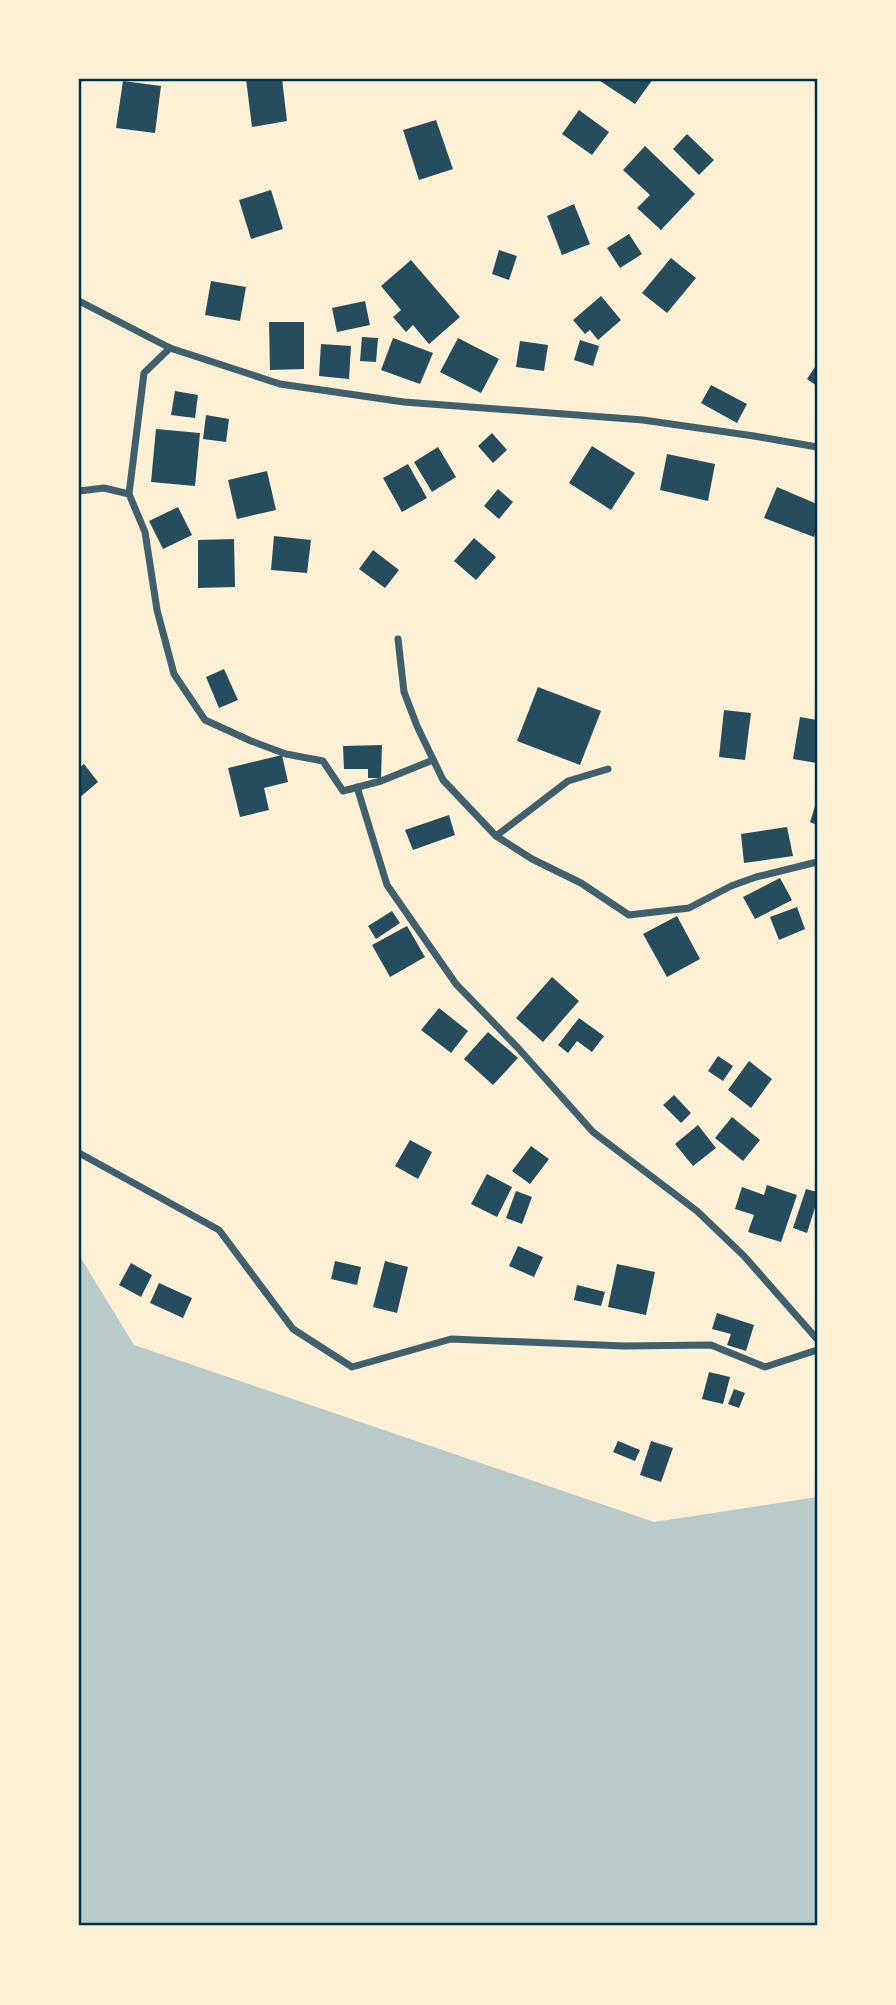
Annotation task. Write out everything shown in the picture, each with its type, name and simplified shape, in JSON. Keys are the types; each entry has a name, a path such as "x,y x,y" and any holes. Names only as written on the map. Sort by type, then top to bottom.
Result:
{"street":[{"path":"79,301 170,348 280,384 404,402 643,420 817,447"},
{"path":"170,348 144,373 129,494 145,532 157,610 174,674 205,720 286,754 323,761 343,791 381,781 433,760"},
{"path":"79,491 104,488 129,494"},
{"path":"398,639 404,692 443,780 496,836 532,859 581,883 629,915 689,908 756,877 817,862"},
{"path":"496,836 568,781 608,769"},
{"path":"357,787 387,885 456,985 518,1048 593,1132 697,1211 744,1256 817,1339"},
{"path":"79,1153 219,1230 293,1329 352,1367 451,1339 624,1346 711,1345 765,1367 817,1350"}],"shaded area":[{"path":"79,1255 134,1345 654,1522 817,1497 817,1926 79,1926"}],"building":[{"path":"246,79 282,79 287,121 252,127"},
{"path":"597,79 653,79 635,104"},
{"path":"123,81 161,86 155,133 116,128"},
{"path":"579,110 609,132 592,155 562,134"},
{"path":"436,120 453,169 419,180 403,130"},
{"path":"687,134 714,160 699,175 673,149"},
{"path":"645,146 695,194 661,230 637,208 650,195 623,170"},
{"path":"271,190 283,229 251,239 239,200"},
{"path":"574,204 590,244 562,255 547,216"},
{"path":"629,234 642,254 620,268 607,248"},
{"path":"499,250 517,256 509,280 492,274"},
{"path":"671,258 696,278 667,313 642,293"},
{"path":"411,260 460,317 429,344 413,325 406,332 393,317 401,310 381,286"},
{"path":"211,281 246,287 240,321 205,315"},
{"path":"601,296 621,320 598,340 590,330 585,334 573,320"},
{"path":"365,301 370,325 337,332 332,308"},
{"path":"269,322 304,322 304,369 270,370"},
{"path":"362,337 378,338 376,362 360,361"},
{"path":"393,338 433,353 420,384 381,370"},
{"path":"458,338 499,359 481,393 440,372"},
{"path":"580,340 599,346 593,366 574,360"},
{"path":"520,341 548,345 544,371 516,367"},
{"path":"321,344 351,346 349,379 319,376"},
{"path":"817,364 817,386 807,379"},
{"path":"711,385 747,404 737,423 701,403"},
{"path":"175,391 198,395 195,418 171,415"},
{"path":"206,415 229,419 226,442 203,439"},
{"path":"156,429 200,433 195,486 151,482"},
{"path":"492,433 507,450 493,463 478,446"},
{"path":"592,446 635,473 611,510 569,483"},
{"path":"438,447 456,477 432,492 414,462"},
{"path":"667,454 715,464 708,501 660,490"},
{"path":"408,464 427,498 402,512 383,478"},
{"path":"267,471 276,510 237,519 228,480"},
{"path":"777,487 817,504 817,528 814,537 764,518"},
{"path":"498,489 513,502 499,519 484,506"},
{"path":"178,507 192,535 163,549 149,521"},
{"path":"274,536 311,540 307,573 271,570"},
{"path":"474,538 496,557 476,580 454,561"},
{"path":"234,539 235,587 198,588 198,540"},
{"path":"373,550 399,570 385,588 359,569"},
{"path":"224,669 238,700 219,708 206,677"},
{"path":"538,687 601,711 580,765 517,741"},
{"path":"724,710 751,713 745,760 719,757"},
{"path":"800,717 817,720 817,763 793,759"},
{"path":"382,745 381,778 368,778 368,769 344,769 343,746"},
{"path":"282,755 288,782 264,788 269,810 240,817 228,768"},
{"path":"84,764 98,782 79,798 79,768"},
{"path":"817,800 817,825 810,822"},
{"path":"449,815 455,835 413,850 405,830"},
{"path":"787,827 793,856 744,863 741,834"},
{"path":"780,878 792,900 755,919 743,897"},
{"path":"797,907 805,929 779,940 770,917"},
{"path":"392,911 400,923 376,939 368,926"},
{"path":"677,916 700,959 667,977 643,934"},
{"path":"407,926 425,957 390,977 372,945"},
{"path":"552,977 579,1001 543,1042 516,1018"},
{"path":"439,1008 468,1031 451,1053 421,1030"},
{"path":"579,1018 604,1036 592,1052 577,1041 568,1053 558,1045"},
{"path":"488,1032 518,1058 493,1085 464,1059"},
{"path":"718,1056 733,1066 723,1081 708,1071"},
{"path":"749,1061 772,1079 751,1108 728,1090"},
{"path":"674,1095 691,1113 681,1123 663,1105"},
{"path":"732,1117 760,1140 743,1161 715,1138"},
{"path":"698,1125 716,1148 693,1166 675,1144"},
{"path":"410,1140 432,1152 418,1179 395,1166"},
{"path":"531,1146 549,1159 530,1184 512,1171"},
{"path":"487,1174 512,1187 497,1217 471,1204"},
{"path":"767,1185 797,1195 781,1242 748,1232 754,1215 735,1209 742,1187 764,1195"},
{"path":"806,1189 817,1192 817,1201 807,1233 793,1228"},
{"path":"516,1191 532,1197 522,1224 506,1218"},
{"path":"518,1246 543,1257 534,1277 509,1266"},
{"path":"335,1261 361,1267 357,1285 331,1279"},
{"path":"385,1261 408,1267 397,1313 373,1307"},
{"path":"131,1263 152,1275 141,1297 119,1285"},
{"path":"617,1264 655,1272 646,1315 608,1307"},
{"path":"159,1283 192,1298 183,1318 150,1303"},
{"path":"577,1285 605,1292 601,1306 574,1300"},
{"path":"717,1313 754,1325 746,1351 727,1345 731,1334 712,1329"},
{"path":"709,1372 730,1377 723,1404 702,1399"},
{"path":"734,1389 745,1393 739,1408 728,1404"},
{"path":"618,1441 640,1450 635,1461 613,1452"},
{"path":"651,1441 673,1448 661,1482 640,1475"}]}
